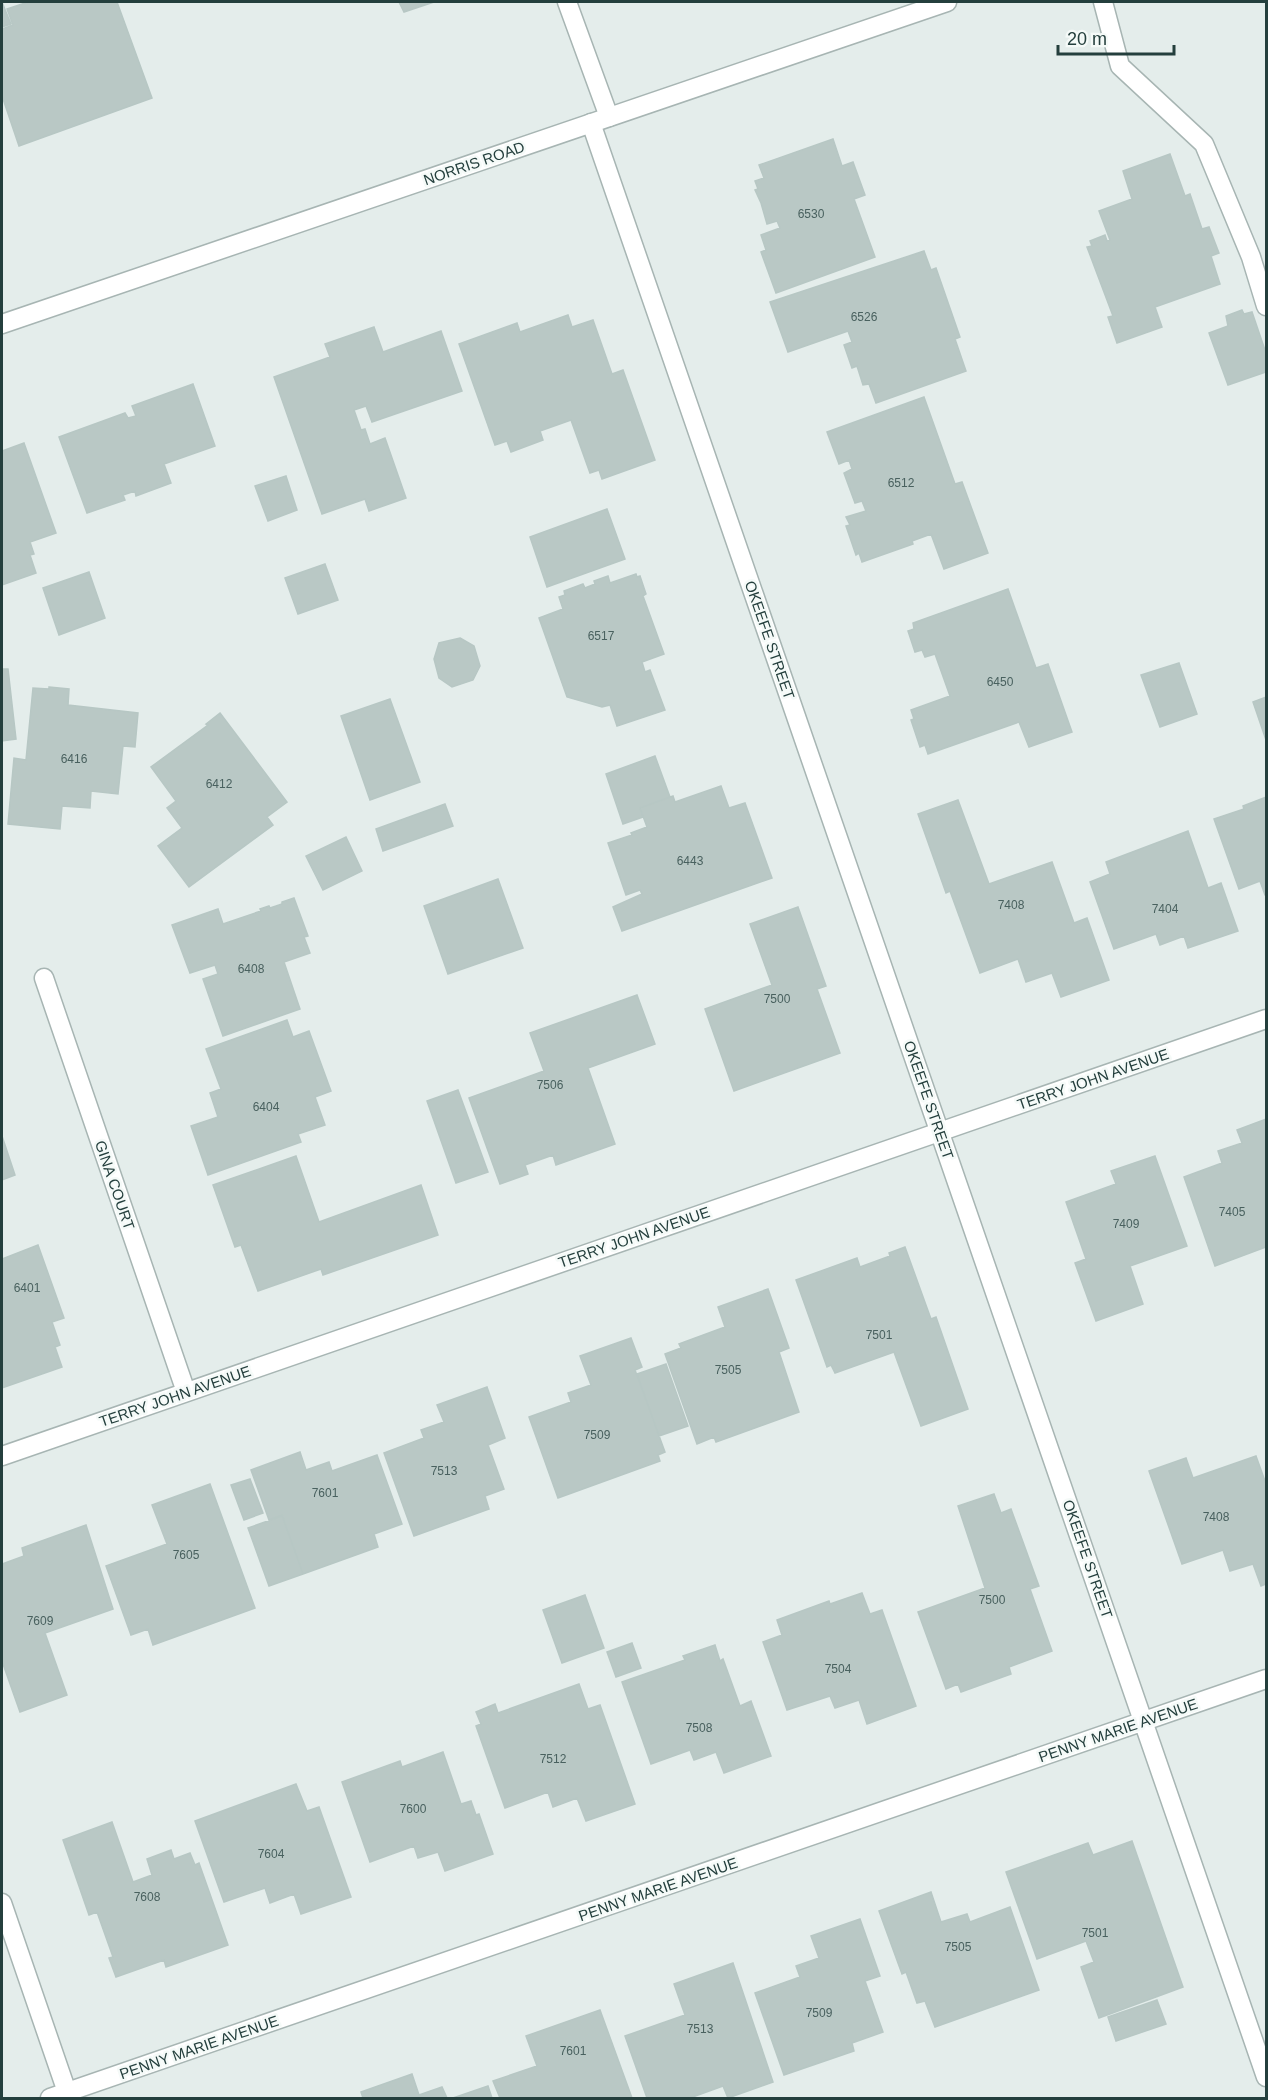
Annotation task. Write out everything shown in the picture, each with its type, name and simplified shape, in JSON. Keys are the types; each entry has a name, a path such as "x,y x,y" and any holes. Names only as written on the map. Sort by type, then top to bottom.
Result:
{"street":[{"name":"OKEEFE STREET","path":"567,2 600,120 940,1132 1266,2077"},
{"name":"NORRIS ROAD","path":"2,324 947,2"},
{"path":"1103,2 1120,66 1204,144 1251,257 1266,306"},
{"name":"GINA COURT","path":"44,978 186,1392"},
{"name":"TERRY JOHN AVENUE","path":"2,1456 1266,1019"},
{"name":"PENNY MARIE AVENUE","path":"50,2098 68,2096 1266,1679"},
{"path":"2,1903 68,2096"}],"building":[{"path":"2,2 11,24 2,27"},
{"path":"28,2 117,2 152,98 19,146 2,96 2,29 13,25 7,9"},
{"path":"399,2 434,2 404,12"},
{"path":"833,139 842,166 853,162 865,195 854,199 875,257 776,293 761,252 766,250 761,235 780,228 777,221 767,224 755,190 758,189 755,181 764,178 759,165"},
{"path":"1170,154 1185,196 1190,194 1202,229 1209,227 1219,253 1211,256 1220,284 1155,307 1162,327 1117,343 1108,317 1113,316 1087,247 1092,246 1090,241 1105,235 1107,241 1110,240 1099,211 1132,199 1123,171"},
{"path":"924,251 931,270 936,268 960,337 955,339 966,371 876,403 869,384 863,385 857,366 852,368 844,345 852,342 848,331 788,352 770,302"},
{"path":"1242,310 1244,314 1252,312 1266,353 1266,372 1228,385 1209,333 1228,326 1226,316"},
{"path":"568,315 572,327 593,320 612,374 623,370 655,460 602,479 599,470 590,473 571,420 540,431 543,440 511,452 507,441 495,445 459,344 517,323 520,332"},
{"path":"374,327 383,352 441,331 462,391 372,422 366,406 354,410 361,430 365,429 370,444 385,438 406,498 369,511 365,499 322,514 274,377 330,357 325,344"},
{"path":"193,384 215,446 164,464 171,483 136,496 135,491 123,495 125,500 87,513 59,437 125,413 128,418 136,416 132,406"},
{"path":"924,397 955,484 962,482 988,553 944,569 931,534 912,541 913,544 862,562 859,553 856,555 846,526 850,525 846,517 866,511 862,501 855,503 844,473 852,469 849,460 839,464 827,432"},
{"path":"24,443 56,533 30,542 34,554 30,555 36,573 2,585 2,451"},
{"path":"286,476 297,510 268,521 255,486"},
{"path":"607,509 625,559 547,587 530,537"},
{"path":"325,564 338,600 298,614 285,578"},
{"path":"89,572 105,618 59,635 43,588"},
{"path":"636,574 637,577 640,576 646,594 643,596 664,654 642,662 645,672 650,670 665,710 617,726 610,705 602,707 567,697 539,618 563,609 559,597 565,595 564,591 583,584 585,588 595,584 594,581 608,576 610,583"},
{"path":"1008,589 1036,668 1048,664 1072,732 1029,747 1019,722 928,754 925,745 920,747 911,720 914,719 911,710 950,696 935,654 925,657 922,650 915,652 908,631 914,629 913,623"},
{"path":"460,638 474,646 480,666 473,680 452,687 439,678 434,659 439,643"},
{"path":"1179,663 1197,714 1160,727 1141,675"},
{"path":"2,669 8,669 16,739 2,741"},
{"path":"49,687 69,689 68,705 138,713 135,747 123,746 118,794 91,791 90,808 62,806 60,829 8,824 14,758 26,760 33,688 49,689"},
{"path":"1266,697 1266,740 1253,702"},
{"path":"390,699 420,782 370,800 341,716"},
{"path":"220,713 287,802 267,817 273,825 189,887 158,846 182,828 167,808 176,801 151,767 208,725 206,724"},
{"path":"655,756 670,797 640,808 643,817 623,824 606,774"},
{"path":"721,786 729,808 745,803 772,878 622,931 613,907 642,894 640,890 626,895 608,843 647,827 640,808 673,796 675,802"},
{"path":"1266,797 1265,895 1260,881 1239,889 1214,819 1244,809 1243,806"},
{"path":"958,800 989,884 1052,862 1074,923 1087,918 1109,980 1061,997 1052,973 1026,982 1018,959 980,973 950,891 946,893 918,814"},
{"path":"445,804 453,826 383,851 376,829"},
{"path":"1188,831 1208,888 1221,883 1238,931 1188,948 1184,936 1160,945 1156,934 1114,949 1090,882 1110,874 1106,862"},
{"path":"346,837 362,871 323,890 306,856"},
{"path":"498,879 523,948 448,974 424,906"},
{"path":"294,898 308,936 304,937 310,953 284,962 300,1009 223,1036 203,979 218,974 215,965 190,973 172,925 218,909 223,924"},
{"path":"798,907 826,986 817,989 840,1053 734,1091 705,1009 772,985 750,924"},
{"path":"637,995 655,1044 588,1068 615,1144 556,1165 553,1155 525,1165 528,1174 500,1184 469,1098 544,1071 530,1033"},
{"path":"287,1020 293,1037 309,1031 331,1091 315,1097 325,1125 298,1134 301,1142 208,1175 191,1126 218,1117 210,1093 221,1089 206,1049"},
{"path":"458,1090 488,1172 456,1183 427,1101"},
{"path":"1266,1119 1266,1247 1215,1266 1184,1177 1222,1163 1218,1151 1242,1143 1237,1130"},
{"path":"2,1136 15,1175 2,1180"},
{"path":"296,1156 319,1222 421,1185 438,1235 323,1275 321,1269 258,1291 241,1245 235,1247 213,1185"},
{"path":"1155,1156 1187,1246 1130,1266 1143,1304 1096,1321 1075,1263 1086,1259 1066,1202 1116,1184 1111,1171"},
{"path":"38,1245 64,1318 52,1322 60,1345 55,1347 62,1367 2,1388 2,1259"},
{"path":"905,1247 931,1319 936,1317 968,1409 921,1426 894,1352 835,1373 831,1365 827,1367 796,1280 857,1258 860,1267 890,1256 889,1253"},
{"path":"768,1289 789,1348 779,1352 799,1412 716,1442 714,1437 697,1444 665,1354 681,1348 679,1344 725,1327 718,1307"},
{"path":"631,1338 642,1367 635,1370 665,1452 658,1455 660,1461 558,1498 529,1417 571,1402 568,1393 591,1385 580,1356"},
{"path":"666,1364 688,1426 659,1436 637,1374"},
{"path":"487,1387 505,1438 488,1445 504,1489 485,1496 489,1509 414,1536 384,1453 424,1438 421,1430 444,1422 437,1405"},
{"path":"300,1452 306,1470 329,1462 332,1471 377,1455 402,1524 374,1534 378,1547 303,1574 282,1515 269,1520 251,1470"},
{"path":"1256,1456 1266,1484 1266,1584 1261,1586 1253,1564 1230,1571 1223,1550 1182,1564 1149,1471 1186,1458 1193,1478"},
{"path":"250,1479 263,1513 244,1520 231,1485"},
{"path":"210,1484 255,1608 153,1645 148,1629 131,1635 106,1566 167,1544 152,1505"},
{"path":"994,1494 1001,1513 1011,1509 1039,1586 1030,1589 1052,1651 1009,1667 1011,1674 961,1692 958,1684 946,1689 918,1612 985,1588 958,1506"},
{"path":"282,1516 303,1574 269,1586 248,1528"},
{"path":"86,1525 113,1609 45,1633 67,1695 20,1712 2,1661 2,1564 24,1556 22,1548"},
{"path":"862,1593 870,1614 882,1610 916,1706 867,1724 859,1700 835,1708 830,1696 787,1710 763,1642 782,1635 777,1620 829,1601 830,1604"},
{"path":"585,1595 604,1648 562,1663 543,1610"},
{"path":"632,1643 641,1668 616,1677 607,1652"},
{"path":"715,1645 720,1661 723,1659 740,1706 751,1701 771,1756 724,1773 716,1752 694,1760 690,1750 651,1764 622,1682 685,1660 683,1656"},
{"path":"579,1684 588,1709 600,1705 635,1804 586,1821 577,1798 553,1807 548,1792 505,1808 476,1726 481,1724 476,1712 495,1704 498,1713"},
{"path":"443,1752 461,1804 471,1801 476,1815 479,1814 493,1854 445,1871 438,1852 418,1858 414,1846 370,1862 342,1782 400,1761 402,1767"},
{"path":"296,1784 307,1811 319,1807 351,1897 301,1914 294,1894 270,1903 265,1888 224,1902 195,1821"},
{"path":"112,1822 133,1882 152,1875 147,1859 171,1850 174,1859 190,1853 195,1865 199,1863 228,1945 166,1967 164,1960 116,1977 109,1958 113,1957 97,1912 89,1915 63,1840"},
{"path":"1132,1841 1183,1987 1099,2018 1081,1967 1094,1962 1086,1941 1037,1959 1006,1872 1088,1843 1093,1855"},
{"path":"931,1892 941,1922 967,1914 970,1922 1010,1907 1039,1990 935,2027 925,2001 917,2003 906,1972 902,1974 879,1911"},
{"path":"860,1919 880,1976 865,1981 883,2032 852,2043 854,2051 784,2075 755,1993 800,1977 796,1966 819,1958 811,1936"},
{"path":"733,1963 773,2082 728,2098 723,2086 690,2098 647,2098 625,2036 685,2015 674,1984"},
{"path":"1157,2000 1166,2024 1116,2041 1108,2017"},
{"path":"600,2010 632,2098 500,2098 493,2081 537,2066 526,2036"},
{"path":"412,2074 419,2095 442,2087 447,2098 363,2098 361,2092"},
{"path":"488,2086 492,2098 453,2098"}]}
